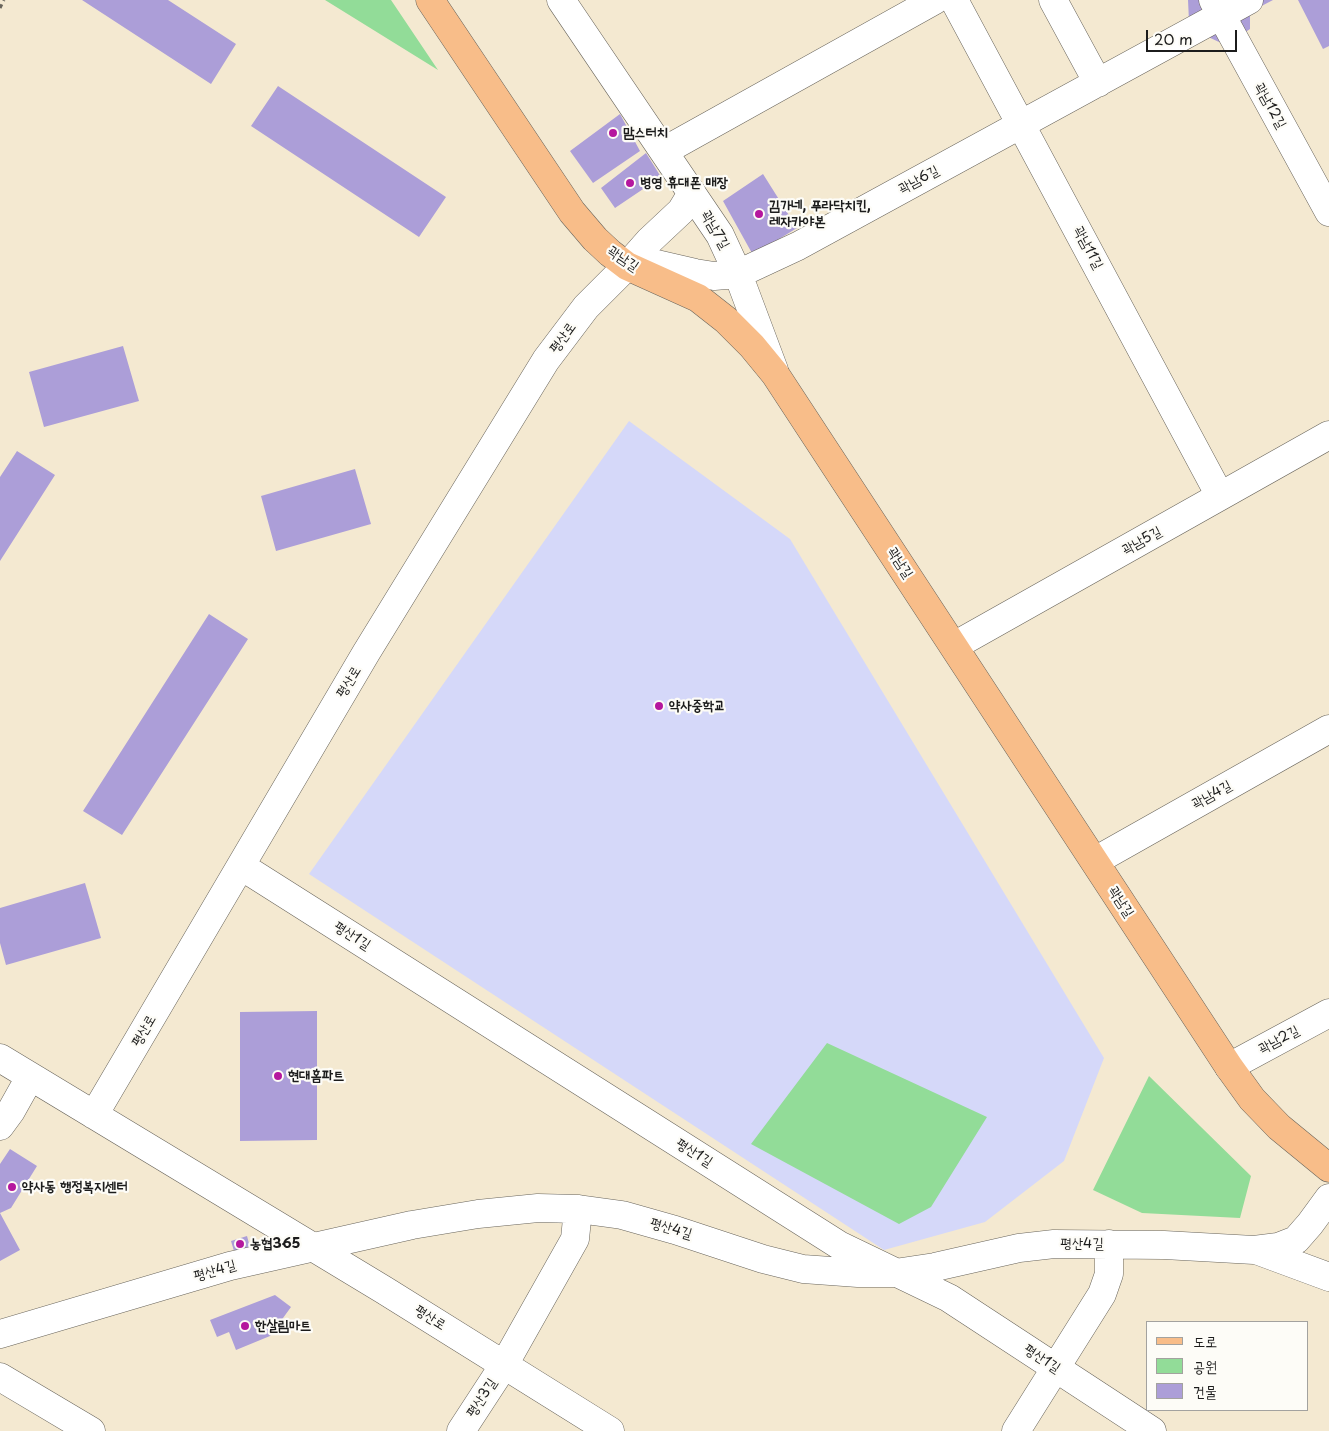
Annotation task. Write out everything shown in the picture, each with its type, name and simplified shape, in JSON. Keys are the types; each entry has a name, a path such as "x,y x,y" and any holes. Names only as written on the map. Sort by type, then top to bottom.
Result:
{"main road":[{"name":"곽남길","path":"430,0 572,212 595,239 627,266 698,298 726,320 752,346 775,374 1229,1067 1252,1099 1279,1127 1329,1168"}],"street":[{"name":"곽남7길","path":"561,0 720,235 738,274 775,374"},
{"path":"664,151 935,0"},
{"name":"곽남11길","path":"954,0 1220,496"},
{"path":"1053,0 1098,83"},
{"name":"곽남6길","path":"738,274 798,246 1098,83 1216,8 1250,0"},
{"name":"곽남12길","path":"1216,8 1329,212"},
{"name":"평산로","path":"94,1115 366,653 546,360 586,307 649,241 681,211 692,193"},
{"path":"627,266 656,264 695,274 714,276 738,274"},
{"name":"곽남5길","path":"954,646 1329,435"},
{"name":"곽남4길","path":"1095,861 1329,729"},
{"name":"평산1길","path":"241,866 839,1245 949,1298 1152,1431"},
{"name":"곽남2길","path":"1229,1067 1329,1014"},
{"name":"평산로","path":"0,1058 312,1246 610,1431"},
{"path":"0,1126 30,1076"},
{"name":"평산4길","path":"0,1334 230,1266 412,1225 478,1214 538,1208 578,1208 622,1215 763,1259 803,1269 858,1273 895,1273 935,1267 1018,1248 1054,1244 1164,1245 1254,1250 1278,1247 1296,1240 1329,1198"},
{"name":"평산3길","path":"461,1431 504,1365 575,1239 578,1208"},
{"path":"1016,1431 1102,1294 1109,1274 1110,1244"},
{"path":"1254,1250 1329,1277"},
{"path":"0,1377 91,1431"}],"path":[{"path":"0,8 4,0"}],"shaded area":[{"name":"약사중학교","path":"629,421 790,539 1104,1058 1064,1161 985,1222 884,1250 309,874"}],"green space":[{"path":"325,0 391,0 438,70"},
{"path":"827,1043 987,1117 931,1207 899,1224 751,1144"},
{"path":"1149,1076 1251,1176 1240,1218 1142,1213 1093,1190"}],"building":[{"path":"82,0 168,0 236,44 211,84"},
{"path":"1188,0 1273,0 1250,12 1250,29 1241,35 1219,42 1204,35 1189,21"},
{"path":"1298,0 1329,0 1329,46 1323,49"},
{"path":"278,86 446,197 419,237 251,126"},
{"name":"맘스터치","path":"620,114 640,151 593,183 570,151"},
{"name":"병영 휴대폰 매장","path":"646,153 661,177 615,208 601,188"},
{"name":"김가네, 푸라닥치킨, 레자카야본","path":"763,174 797,228 753,255 723,201"},
{"path":"123,346 139,401 44,427 29,372"},
{"path":"17,451 55,475 0,561 0,477"},
{"path":"355,469 371,524 276,551 261,496"},
{"path":"209,614 248,639 122,835 83,811"},
{"path":"85,883 101,938 6,965 0,943 0,908"},
{"name":"현대홈파트","path":"317,1011 317,1140 240,1141 240,1012"},
{"name":"약사동 행정복지센터","path":"10,1149 37,1166 11,1208 0,1213 0,1164"},
{"name":"약사동 행정복지센터","path":"0,1213 20,1250 0,1261"},
{"name":"농협365","path":"247,1236 250,1247 234,1251 231,1241"},
{"name":"한살림마트","path":"275,1295 291,1307 270,1336 236,1350 229,1332 217,1337 210,1320"}],"place":[{"name":"맘스터치","path":"613,133"},
{"name":"병영 휴대폰 매장","path":"630,183"},
{"name":"김가네, 푸라닥치킨, 레자카야본","path":"759,214"},
{"name":"약사중학교","path":"659,706"},
{"name":"현대홈파트","path":"278,1076"},
{"name":"약사동 행정복지센터","path":"12,1187"},
{"name":"농협365","path":"240,1244"},
{"name":"한살림마트","path":"245,1326"}]}
